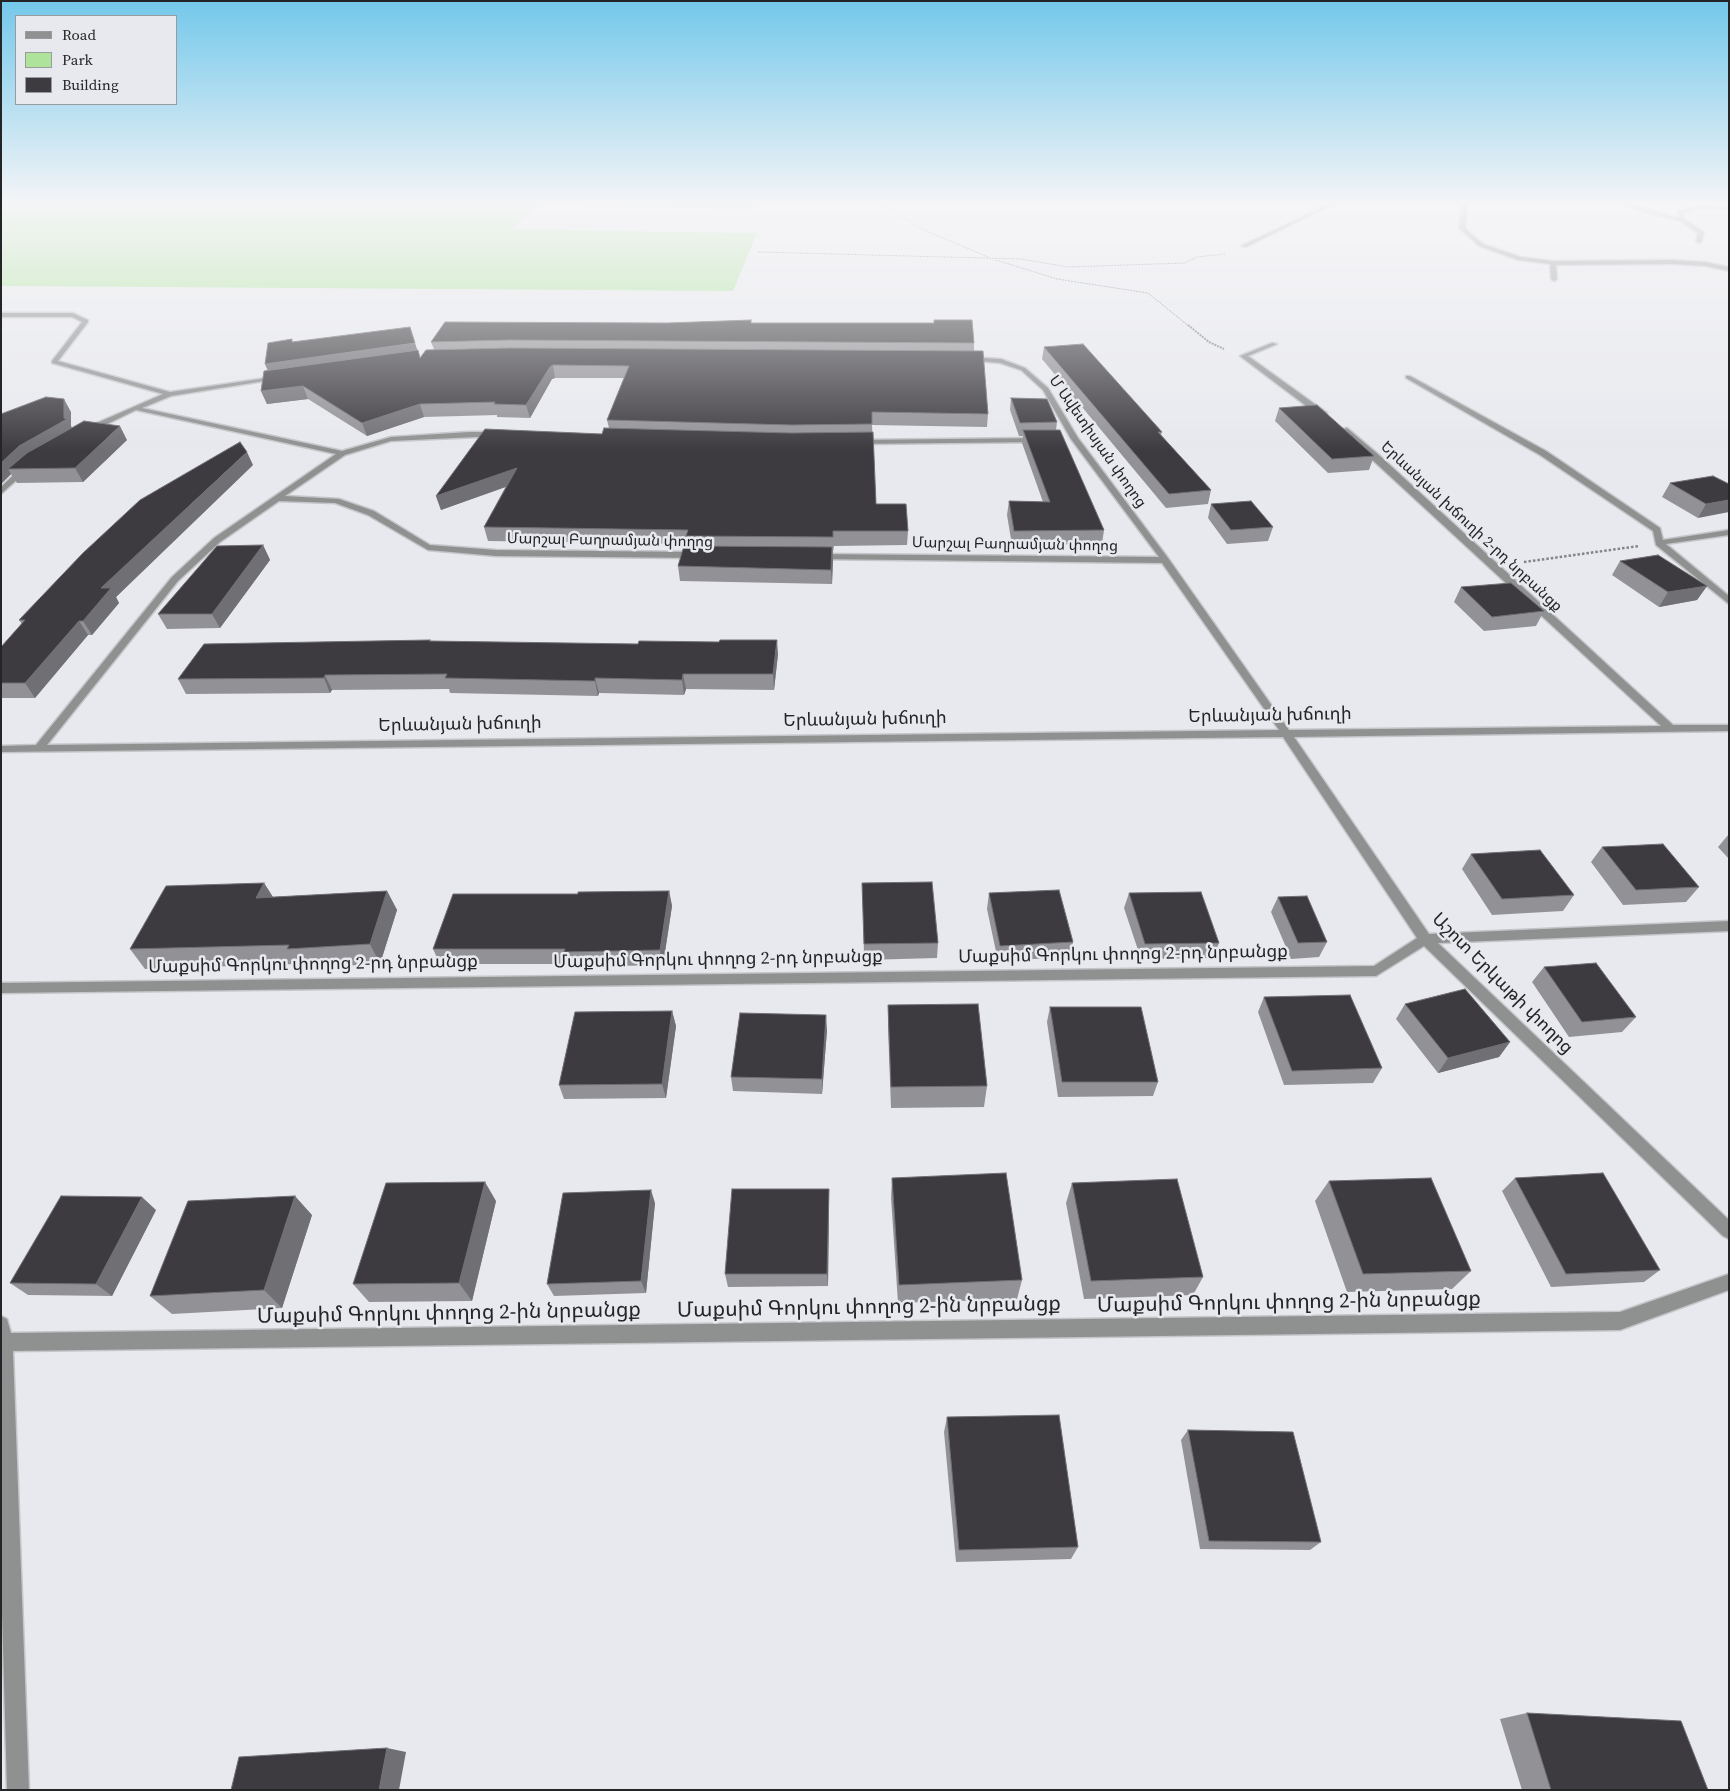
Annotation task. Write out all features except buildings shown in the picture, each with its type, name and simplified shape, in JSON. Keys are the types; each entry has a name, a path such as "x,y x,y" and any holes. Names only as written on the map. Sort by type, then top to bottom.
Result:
{"street":[{"path":"1,315 73,316 86,320 54,362 170,394"},
{"path":"1243,356 1274,344"},
{"path":"1243,356 1331,420"},
{"name":"Մ Ավետիսյան փողոց","path":"956,359 1001,360 1023,369 1046,389 1075,439 1165,560 1286,733"},
{"path":"76,436 170,394 293,376"},
{"path":"1408,377 1543,453 1657,530 1659,543 1729,601"},
{"path":"136,408 342,453"},
{"name":"Երևանյան խճուղի 2-րդ նրբանցք","path":"1339,426 1377,458 1671,729"},
{"path":"39,748 175,579 217,540 342,453 391,439 468,434 508,434"},
{"path":"1066,440 1075,439"},
{"path":"851,442 1046,440"},
{"path":"1,492 31,463"},
{"name":"Մարշալ Բաղրամյան փողոց","path":"276,498 336,501 371,513 428,547 496,554 706,556"},
{"path":"1659,543 1729,532"},
{"name":"Մարշալ Բաղրամյան փողոց","path":"806,556 1165,560"},
{"name":"Երևանյան խճուղի","path":"1,749 1729,728"},
{"name":"Աշոտ Երկաթի փողոց","path":"1286,733 1425,939 1729,1231"},
{"path":"1425,939 1729,926"},
{"name":"Մաքսիմ Գորկու փողոց 2-րդ նրբանցք","path":"1,988 1376,971 1425,939"},
{"name":"Մաքսիմ Գորկու փողոց 2-ին նրբանցք","path":"3,1333 1620,1321 1729,1282"},
{"path":"3,1333 18,1790"}],"path":[{"path":"1093,285 1148,293 1209,342 1243,356"},
{"path":"1493,566 1659,543"}],"green space":[{"path":"1,285 736,285 733,291"}]}
